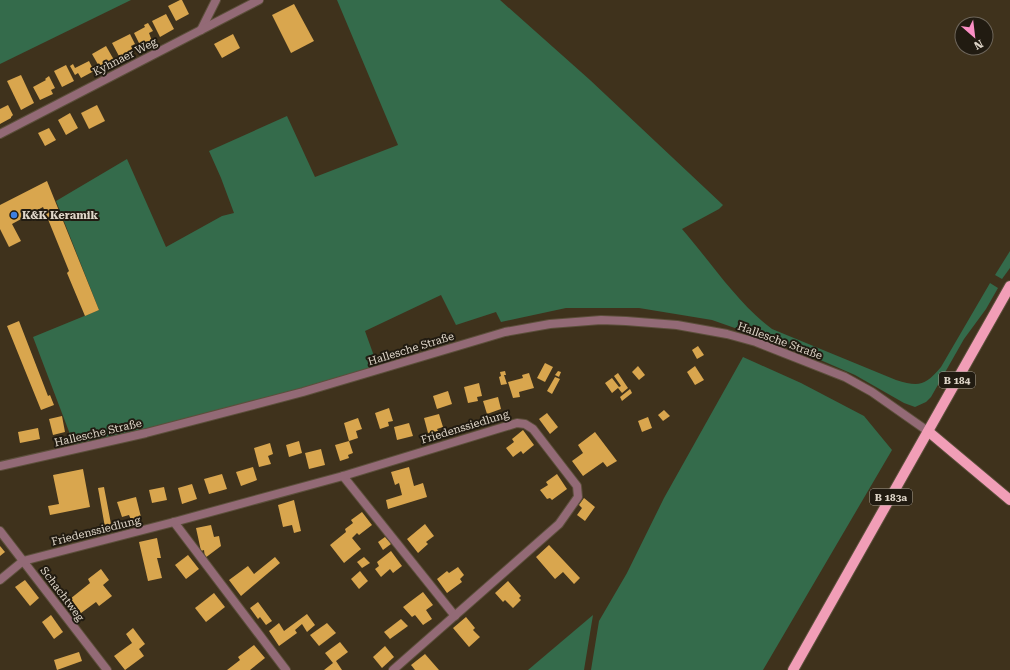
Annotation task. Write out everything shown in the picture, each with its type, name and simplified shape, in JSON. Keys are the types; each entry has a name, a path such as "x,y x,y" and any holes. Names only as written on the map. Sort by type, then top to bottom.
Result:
{"main road":[{"name":"B 184","path":"929,432 1010,286"},
{"path":"929,432 1010,500"},
{"name":"B 183a","path":"793,670 929,432"}],"street":[{"path":"201,30 216,0"},
{"name":"Kyhnaer Weg","path":"0,134 259,0"},
{"name":"Hallesche Straße","path":"0,466 85,448 183,424 303,392 505,332 550,324 601,320 626,320 677,325 727,334 756,342 845,377 872,392 929,432"},
{"name":"Friedenssiedlung","path":"23,561 342,476 517,423 525,424 533,429 577,486 578,497 558,524 393,670"},
{"path":"342,476 454,616"},
{"path":"174,522 286,670"},
{"name":"Schachtweg","path":"0,531 107,670"},
{"path":"0,580 23,561"}],"green space":[{"path":"0,0 131,0 0,64"},
{"path":"337,0 500,0 590,80 723,205 719,209 682,229 736,295 772,329 896,380 916,384 926,381 941,367 990,283 998,288 986,309 964,339 931,397 926,402 915,407 904,403 855,375 795,349 712,320 639,308 566,308 501,322 496,312 456,325 441,295 365,331 379,370 76,450 33,337 99,310 56,201 127,159 166,247 222,216 234,213 209,151 287,116 315,177 398,145"},
{"path":"1010,251 1010,268 1002,279 995,275"},
{"path":"743,357 801,383 864,416 892,450 763,670 591,670 599,621 627,573 664,498"},
{"path":"593,615 584,670 528,670"}],"building":[{"path":"182,0 189,14 176,21 168,6"},
{"path":"294,4 314,41 291,53 272,15"},
{"path":"166,14 174,29 160,37 152,21"},
{"path":"148,23 153,31 149,33 152,41 141,47 134,33 145,27 144,25"},
{"path":"130,34 135,44 131,46 133,51 120,58 112,43"},
{"path":"233,34 240,48 222,58 214,44"},
{"path":"106,46 114,60 100,68 92,54"},
{"path":"89,61 94,71 81,78 78,73 75,75 70,66 73,64 75,68"},
{"path":"66,65 74,81 62,87 54,71"},
{"path":"21,75 34,103 21,110 7,81"},
{"path":"49,76 55,88 51,90 53,94 40,100 33,87 46,80 45,79"},
{"path":"8,105 13,115 11,118 0,124 0,109"},
{"path":"97,105 105,121 89,129 81,113"},
{"path":"70,113 78,128 66,135 58,120"},
{"path":"49,128 56,140 45,146 38,133"},
{"path":"47,181 99,310 85,316 67,273 69,271 43,207 12,224 21,241 9,247 0,229 0,205"},
{"path":"19,321 48,396 50,395 54,405 41,410 7,326"},
{"path":"698,346 704,355 697,359 692,350"},
{"path":"545,363 553,367 545,382 537,378"},
{"path":"638,366 645,375 639,380 632,372"},
{"path":"695,366 704,380 695,385 687,372"},
{"path":"505,371 506,375 504,375 507,384 501,385 499,377 501,376 500,372"},
{"path":"558,371 561,372 559,377 555,375"},
{"path":"529,373 534,388 519,392 520,397 513,398 508,382 523,378 522,375"},
{"path":"618,373 628,388 622,393 618,388 612,393 605,383 612,378 619,387 621,386 614,376"},
{"path":"555,377 560,379 552,394 547,391"},
{"path":"479,383 482,396 477,397 478,401 468,403 464,387"},
{"path":"630,389 632,393 622,401 620,397"},
{"path":"448,391 452,404 437,409 433,396"},
{"path":"498,397 501,409 487,414 483,401"},
{"path":"389,408 393,421 388,422 389,426 380,429 375,413"},
{"path":"664,410 670,416 663,421 658,415"},
{"path":"547,413 558,427 550,434 539,419"},
{"path":"439,414 443,427 437,429 438,431 428,433 424,418"},
{"path":"62,416 65,432 53,435 49,419"},
{"path":"648,417 652,428 642,432 638,421"},
{"path":"358,418 362,429 356,431 358,438 349,441 344,423"},
{"path":"409,423 413,436 397,440 394,427"},
{"path":"38,428 40,439 20,443 18,432"},
{"path":"523,430 534,445 523,454 521,451 513,457 506,448 514,442 512,439"},
{"path":"595,432 617,461 607,467 603,462 583,476 572,461 583,453 578,445"},
{"path":"299,441 302,453 289,457 286,445"},
{"path":"349,441 353,453 348,455 349,458 340,461 335,445"},
{"path":"270,443 273,454 268,456 271,464 259,467 254,448"},
{"path":"321,449 325,465 309,469 305,453"},
{"path":"253,467 257,480 241,486 236,472"},
{"path":"409,467 414,486 423,483 427,497 388,509 386,500 402,495 399,483 395,485 391,472"},
{"path":"83,469 90,507 50,515 48,506 59,504 53,475"},
{"path":"222,474 227,489 209,494 204,479"},
{"path":"557,474 567,489 552,500 550,498 547,499 540,490 548,485 546,482"},
{"path":"192,484 197,499 182,504 178,488"},
{"path":"104,487 111,524 118,522 119,530 106,533 98,488"},
{"path":"164,487 167,500 152,503 149,490"},
{"path":"136,497 141,517 131,520 129,515 122,517 117,502"},
{"path":"584,498 595,507 585,521 577,515 582,508 579,505"},
{"path":"294,500 301,531 294,533 292,525 283,527 278,505"},
{"path":"362,512 372,525 359,535 357,533 352,538 361,549 344,563 330,545 346,532 345,529 353,523 351,520"},
{"path":"425,524 434,536 426,542 428,544 418,553 407,539"},
{"path":"211,525 214,537 219,536 221,546 205,558 204,550 201,551 196,528"},
{"path":"385,537 391,544 383,550 378,542"},
{"path":"157,538 161,558 157,558 162,578 148,581 139,542"},
{"path":"549,545 580,578 574,584 563,572 555,579 536,557"},
{"path":"0,546 5,552 0,556"},
{"path":"391,551 402,566 393,573 390,569 381,577 375,569 379,566 377,562"},
{"path":"188,555 199,569 186,579 175,565"},
{"path":"275,557 280,563 241,596 229,580 248,566 254,574"},
{"path":"364,557 370,563 362,568 357,562"},
{"path":"458,567 464,575 460,579 462,582 447,593 437,579 447,571 449,573"},
{"path":"101,569 109,580 103,585 112,596 99,606 96,602 81,613 70,599 90,583 88,579"},
{"path":"360,571 368,581 359,589 351,579"},
{"path":"25,580 39,598 30,606 15,587"},
{"path":"508,581 521,596 519,598 521,600 513,608 505,600 503,602 495,593"},
{"path":"423,592 433,605 426,610 432,619 423,625 415,615 412,617 403,607"},
{"path":"214,593 225,607 206,622 195,608"},
{"path":"258,602 272,621 266,625 260,617 258,619 250,608"},
{"path":"307,614 315,625 307,632 302,624 295,630 297,633 279,646 269,631 279,623 284,631"},
{"path":"51,615 63,632 54,639 42,622"},
{"path":"466,617 475,628 473,630 480,637 469,647 453,628"},
{"path":"401,619 408,626 390,639 384,632"},
{"path":"327,623 336,633 319,646 310,635"},
{"path":"133,628 145,644 139,649 144,656 125,670 114,656 132,643 126,634"},
{"path":"340,642 348,652 336,661 342,670 324,670 333,663 325,653"},
{"path":"254,645 265,658 250,670 227,670 240,660 238,657"},
{"path":"385,646 394,657 382,668 373,657"},
{"path":"79,652 82,661 57,670 54,660"},
{"path":"425,654 439,670 415,670 411,665"}],"place":[{"name":"K&K Keramik","path":"14,215"}]}
